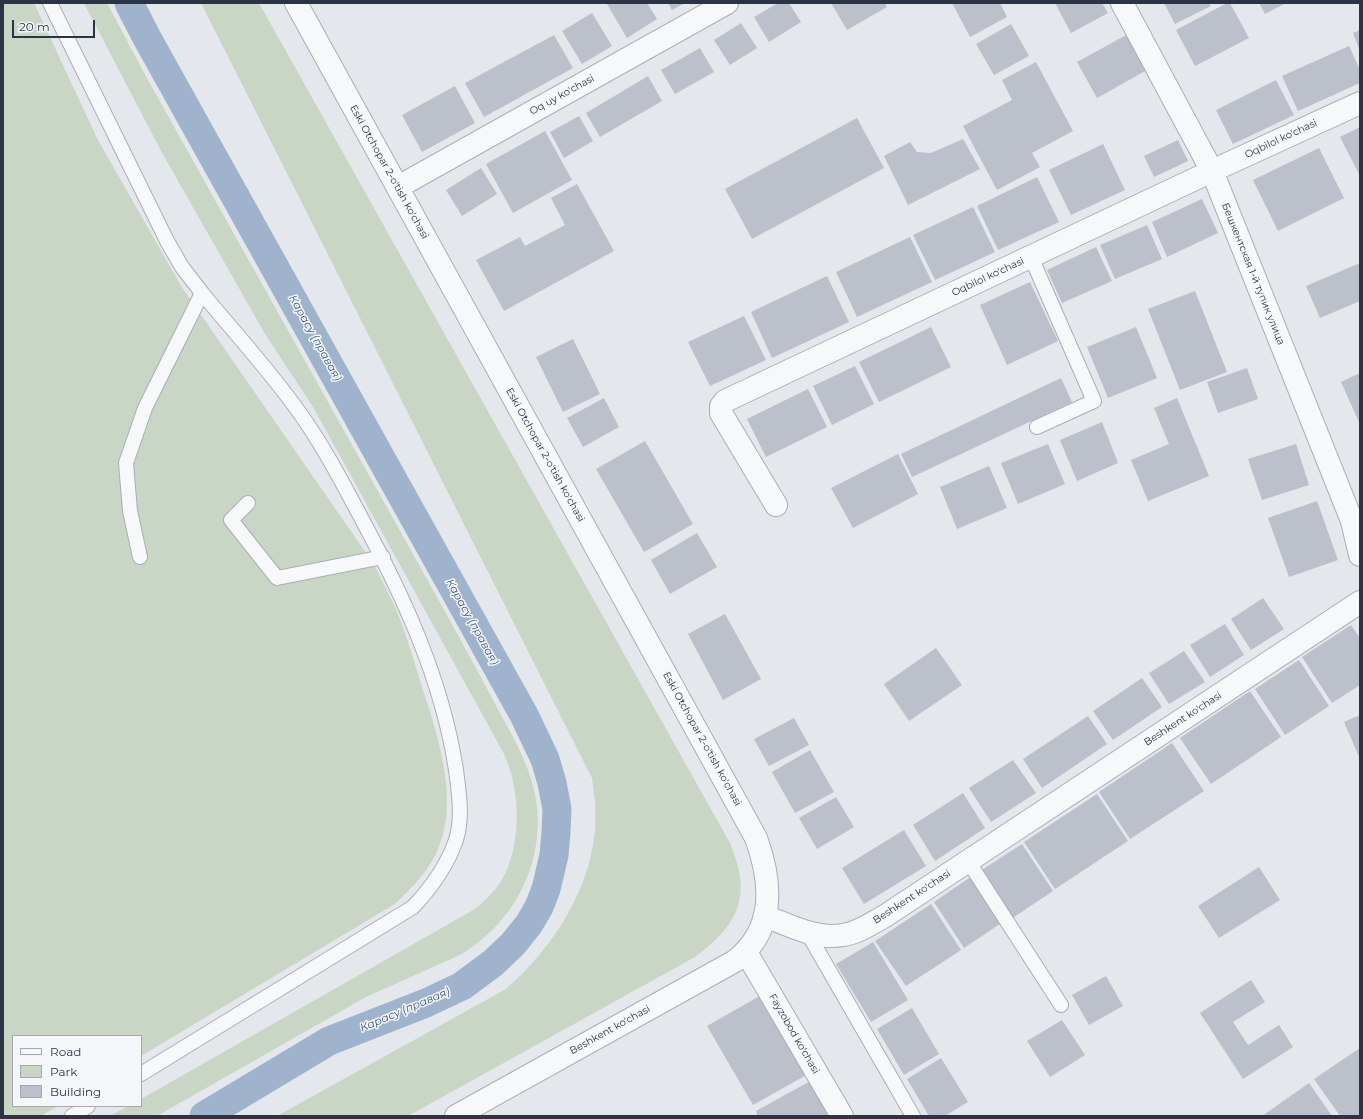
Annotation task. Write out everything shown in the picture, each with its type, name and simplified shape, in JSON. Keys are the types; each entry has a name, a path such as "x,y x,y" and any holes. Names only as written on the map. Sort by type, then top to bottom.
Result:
{"street":[{"name":"Eski Otchopar 2-o'tish ko'chasi","path":"296,3 756,838 763,858 767,877 765,916"},
{"name":"Oq uy ko'chasi","path":"398,187 727,3"},
{"name":"Бешкентская 1-й тупик улица","path":"1122,3 1212,171 1356,520 1360,555"},
{"name":"Oqbilol ko'chasi","path":"776,505 721,413 721,406 725,401 1212,171 1360,103"},
{"name":"Beshkent ko'chasi","path":"456,1116 735,961 746,952 758,935 765,916 807,932 830,937 857,931 885,916 1360,602"},
{"name":"Fayzobod ko'chasi","path":"746,952 842,1116"}],"lane":[{"path":"50,3 167,241 182,267 299,412 339,476 382,557 424,649 452,746 460,803 456,839 448,858 438,877 428,891 413,907 142,1073"},
{"path":"1031,256 1094,401 1037,426"},
{"path":"140,557 130,511 126,464 145,408 202,292"},
{"path":"248,503 231,520 277,578 382,557"},
{"path":"968,861 1061,1005"},
{"path":"807,932 913,1116"},
{"path":"72,1116 86,1107"}],"green space":[{"path":"3,3 34,3 98,140 181,286 373,563 401,622 435,728 444,765 447,803 446,821 442,838 434,858 417,882 395,904 142,1055 142,1035 12,1035 12,1107 56,1107 41,1116 3,1116"},
{"path":"84,3 107,3 148,80 469,655 526,765 535,793 538,830 535,852 529,872 509,911 495,927 460,955 366,997 157,1116 110,1116 126,1107 142,1107 142,1098 475,909 492,893 505,874 514,845 517,813 513,780 503,752 313,407 265,334 161,151"},
{"path":"201,3 259,3 730,843 739,874 741,891 735,914 722,933 695,957 408,1116 277,1116 506,989 528,968 548,944 560,926 581,888 593,846 595,802 592,778"}],"building":[{"path":"647,3 657,19 627,38 607,4"},
{"path":"668,3 685,3 672,10"},
{"path":"778,3 789,3 801,22 769,42 754,17"},
{"path":"831,3 885,3 887,7 847,30"},
{"path":"952,3 1000,3 1007,17 970,37"},
{"path":"1055,3 1102,3 1108,13 1071,33"},
{"path":"1164,3 1209,3 1211,6 1175,24"},
{"path":"1227,3 1230,3 1249,38 1195,66 1176,30"},
{"path":"1259,3 1286,3 1265,14"},
{"path":"592,13 612,46 582,64 562,31"},
{"path":"741,23 757,48 730,65 714,40"},
{"path":"1011,24 1029,56 994,75 976,44"},
{"path":"1360,30 1360,51 1353,33"},
{"path":"1128,34 1147,70 1097,98 1077,62"},
{"path":"554,35 573,68 484,117 465,83"},
{"path":"1349,46 1360,70 1360,83 1298,111 1282,76"},
{"path":"700,48 714,72 675,94 661,70"},
{"path":"1036,62 1073,131 1032,153 1040,167 997,190 963,126 1012,100 1002,80"},
{"path":"648,76 662,101 600,137 586,113"},
{"path":"1276,80 1294,115 1233,144 1216,110"},
{"path":"455,86 475,123 422,152 402,115"},
{"path":"579,116 593,141 564,158 550,132"},
{"path":"857,118 884,168 752,239 725,189"},
{"path":"1360,127 1360,176 1340,137"},
{"path":"545,131 572,180 513,213 486,164"},
{"path":"963,139 980,169 908,205 884,156 910,142 917,152 931,153"},
{"path":"1178,140 1188,161 1154,177 1144,156"},
{"path":"1103,144 1125,190 1071,215 1049,170"},
{"path":"1319,148 1344,198 1278,231 1253,180"},
{"path":"481,168 497,194 462,216 446,190"},
{"path":"1037,177 1059,222 998,250 977,206"},
{"path":"577,184 614,251 504,311 476,260 520,237 525,246 565,225 551,198"},
{"path":"1202,199 1218,233 1167,257 1152,222"},
{"path":"973,207 995,252 935,280 913,235"},
{"path":"1147,225 1162,259 1115,279 1100,245"},
{"path":"910,237 932,282 857,317 836,272"},
{"path":"1096,247 1112,281 1062,303 1047,270"},
{"path":"1360,263 1360,301 1320,318 1306,286"},
{"path":"827,276 849,322 772,358 751,312"},
{"path":"1030,282 1058,341 1007,365 980,305"},
{"path":"1195,291 1227,372 1180,390 1148,309"},
{"path":"744,316 766,360 710,386 688,342"},
{"path":"931,327 951,367 879,402 859,362"},
{"path":"1136,327 1157,378 1108,398 1087,347"},
{"path":"573,339 600,394 563,412 536,357"},
{"path":"855,366 874,404 832,425 813,386"},
{"path":"1247,368 1258,399 1218,413 1207,382"},
{"path":"1360,373 1360,422 1359,422 1341,382"},
{"path":"1061,378 1072,402 912,477 901,454"},
{"path":"808,389 827,427 766,457 747,419"},
{"path":"604,398 619,427 583,447 567,418"},
{"path":"1177,398 1209,476 1148,501 1131,460 1169,444 1154,408"},
{"path":"1102,422 1118,463 1077,481 1060,440"},
{"path":"645,441 693,524 644,552 596,469"},
{"path":"1048,444 1065,484 1018,504 1001,463"},
{"path":"1296,444 1309,485 1262,500 1248,459"},
{"path":"898,454 918,494 853,528 831,488"},
{"path":"989,466 1007,508 957,529 940,487"},
{"path":"1317,501 1338,560 1289,577 1268,518"},
{"path":"697,533 717,567 670,594 651,560"},
{"path":"1263,598 1284,629 1251,650 1231,619"},
{"path":"725,614 761,679 723,700 688,634"},
{"path":"1225,624 1244,655 1210,677 1190,645"},
{"path":"1351,625 1360,638 1360,685 1332,703 1302,657"},
{"path":"936,648 962,685 909,721 884,684"},
{"path":"1184,651 1205,682 1169,704 1149,673"},
{"path":"1299,660 1329,706 1285,735 1255,689"},
{"path":"1142,678 1162,707 1113,740 1093,711"},
{"path":"1250,691 1281,737 1211,784 1180,738"},
{"path":"1360,715 1360,759 1344,722"},
{"path":"1088,716 1107,744 1042,788 1023,759"},
{"path":"794,718 809,745 769,766 754,739"},
{"path":"1172,743 1204,791 1130,839 1099,792"},
{"path":"810,750 834,792 795,813 772,772"},
{"path":"1013,760 1036,793 991,822 969,788"},
{"path":"963,793 985,828 935,861 913,825"},
{"path":"1097,794 1128,841 1055,889 1024,842"},
{"path":"836,797 854,827 817,849 799,818"},
{"path":"904,830 926,866 864,904 842,868"},
{"path":"1022,844 1053,891 1011,919 980,871"},
{"path":"1259,867 1280,900 1219,938 1198,906"},
{"path":"972,876 1003,922 964,948 934,902"},
{"path":"931,904 961,950 906,986 875,941"},
{"path":"873,942 908,1000 871,1022 836,964"},
{"path":"1106,976 1123,1006 1089,1025 1072,995"},
{"path":"1251,980 1265,1002 1233,1022 1248,1045 1279,1025 1293,1047 1243,1079 1200,1013"},
{"path":"765,993 810,1073 753,1105 707,1026"},
{"path":"912,1008 939,1054 904,1075 877,1029"},
{"path":"1062,1020 1085,1055 1050,1077 1027,1041"},
{"path":"1360,1048 1360,1115 1340,1116 1314,1079"},
{"path":"941,1058 968,1102 945,1116 929,1116 907,1079"},
{"path":"814,1079 835,1116 758,1116 756,1111"},
{"path":"1309,1083 1332,1116 1262,1116"}],"waterway":[{"name":"Карасу (правая)","path":"129,3 147,38 524,715 545,759 552,783 557,809 554,855 546,889 539,907 529,924 513,944 493,963 462,986 426,1003 329,1041 204,1116"}]}
